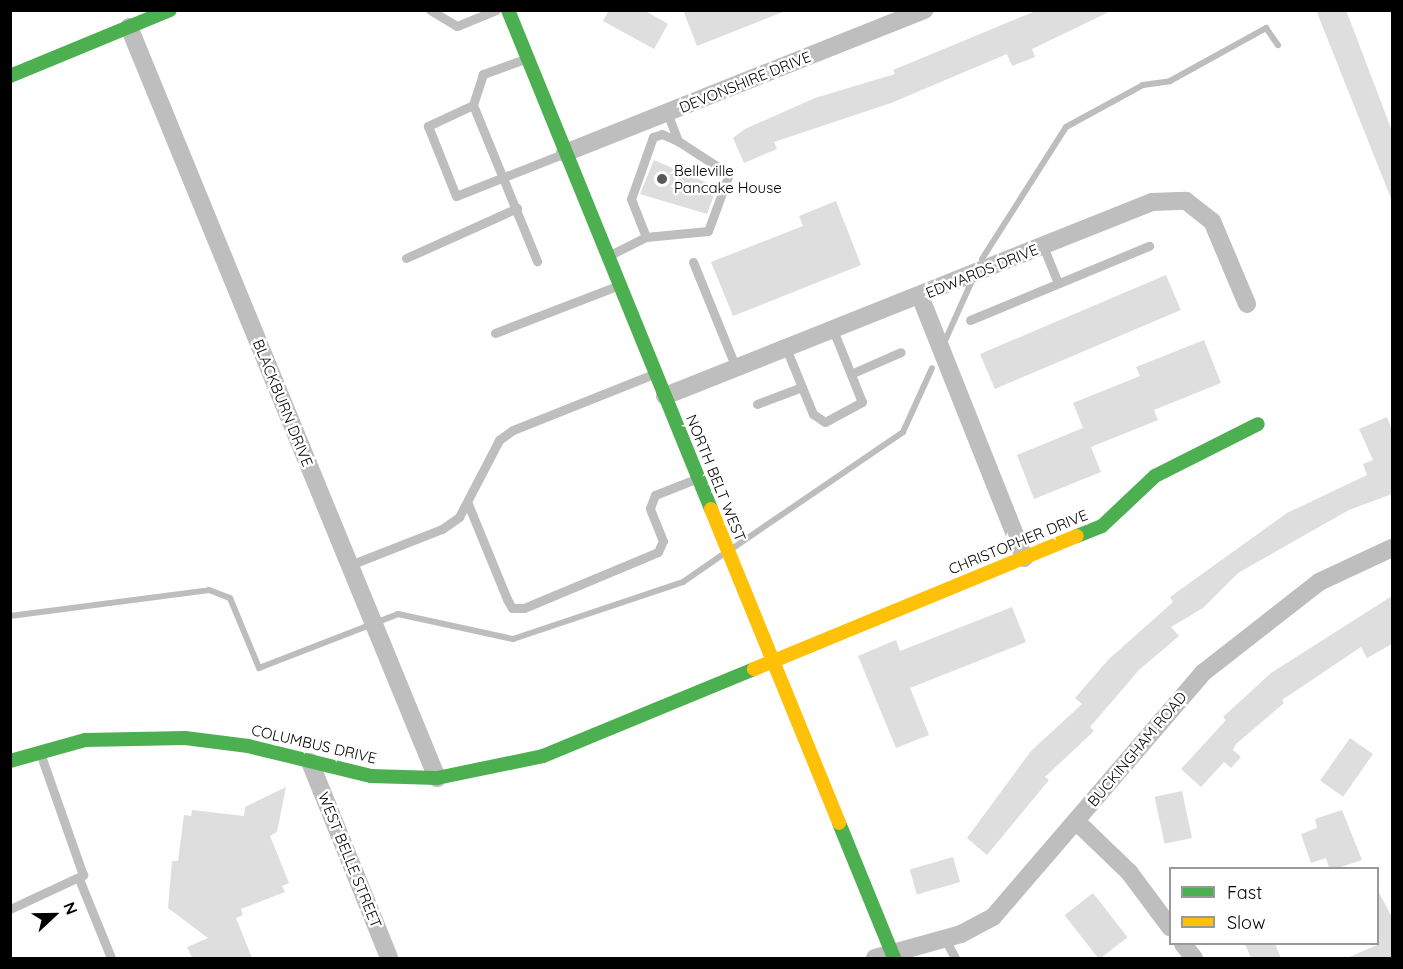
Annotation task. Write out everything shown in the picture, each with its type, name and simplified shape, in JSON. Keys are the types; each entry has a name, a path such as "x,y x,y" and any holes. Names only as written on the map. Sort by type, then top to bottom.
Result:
{"street":[{"path":"10,76 171,10"},
{"name":"NORTH BELT WEST","path":"508,10 772,658 887,957"},
{"name":"DEVONSHIRE DRIVE","path":"565,153 925,10"},
{"name":"BLACKBURN DRIVE","path":"129,27 437,778"},
{"name":"EDWARDS DRIVE","path":"665,396 1152,202 1186,201 1212,221 1247,304"},
{"path":"920,296 1024,558"},
{"name":"CHRISTOPHER DRIVE","path":"772,658 1102,526 1155,476 1258,424"},
{"name":"BUCKINGHAM ROAD","path":"887,957 945,939 993,917 1204,672 1319,582 1392,548"},
{"name":"COLUMBUS DRIVE","path":"10,761 86,740 185,738 371,776 437,778 543,756 772,658"},
{"name":"WEST BELLE STREET","path":"310,762 389,958"},
{"path":"1077,822 1129,872 1169,926"},
{"path":"1184,945 1194,958"}],"lane":[{"path":"430,10 457,26 496,10"},
{"path":"527,58 483,74 473,105 518,208 537,261"},
{"path":"473,105 428,126 456,196 565,153"},
{"path":"667,112 678,141"},
{"path":"608,256 646,237 708,231 729,174 678,141 662,134 653,137 631,199 646,237"},
{"path":"406,258 518,208"},
{"path":"1042,246 1058,284"},
{"path":"970,320 1149,246"},
{"path":"693,262 736,368"},
{"path":"495,333 619,285"},
{"path":"786,348 813,414 825,422 862,402 833,330"},
{"path":"852,373 901,352"},
{"path":"350,566 442,529 468,504 506,435 656,373"},
{"path":"757,404 802,387"},
{"path":"468,504 507,599 512,608 524,608 658,552 663,541 650,508 655,495 698,478"},
{"path":"40,753 79,853 79,879 111,958"},
{"path":"10,909 79,879"},
{"path":"945,939 955,958"}],"building":[{"path":"609,10 644,10 668,24 654,49 603,21"},
{"path":"683,10 782,10 783,12 697,46"},
{"path":"1038,10 1113,10 1032,49 1035,57 1012,66 1007,54 891,103 774,142 777,149 744,163 733,138 745,129 815,98 895,74 893,70"},
{"path":"1316,10 1346,10 1392,131 1392,201"},
{"path":"654,160 717,187 707,214 640,194"},
{"path":"836,201 861,265 733,316 711,262 803,226 799,216"},
{"path":"1166,275 1181,310 995,389 980,354"},
{"path":"1204,340 1221,383 1154,410 1158,420 1091,447 1101,472 1034,499 1017,455 1083,428 1073,403 1140,376 1136,367"},
{"path":"1387,417 1392,430 1392,494 1349,510 1238,573 1203,608 1171,627 1179,636 1139,670 1090,727 1094,731 1045,777 1049,780 987,855 967,838 1031,751 1082,704 1075,698 1109,659 1173,602 1170,597 1287,513 1367,475 1363,464 1373,460 1359,429"},
{"path":"1392,596 1392,644 1367,658 1361,647 1282,700 1284,703 1236,744 1233,750 1241,757 1231,768 1224,762 1201,787 1181,769 1226,720 1223,717 1271,673"},
{"path":"1012,607 1026,642 910,688 929,735 896,748 858,656 896,640 900,651"},
{"path":"1350,738 1373,754 1343,797 1320,781"},
{"path":"286,787 277,832 270,836 289,883 282,886 285,892 241,909 243,915 236,918 252,958 192,958 187,947 208,938 168,908 172,861 178,861 184,815 191,816 192,810 244,816 245,807"},
{"path":"1182,791 1192,838 1165,844 1155,797"},
{"path":"1342,810 1362,860 1341,867 1329,867 1326,858 1311,863 1301,834 1317,828 1315,819"},
{"path":"953,857 960,882 917,894 910,869"},
{"path":"1093,893 1127,937 1098,958 1065,915"},
{"path":"1379,893 1392,917 1392,958 1347,958 1379,945"},
{"path":"1245,945 1275,945 1281,958 1251,958"}],"waterway":[{"path":"982,259 1066,127 1143,85 1170,81 1266,28 1278,45"},
{"path":"944,343 971,283"},
{"path":"733,548 903,432 932,368"},
{"path":"10,616 209,590 230,598 259,668 398,614 513,639 683,582 722,555"}],"traffic: fast":[{"path":"10,76 170,10"},
{"path":"508,10 711,509"},
{"path":"1077,536 1102,526 1155,476 1258,424"},
{"path":"10,761 85,740 185,738 248,746 371,776 437,778 543,756 754,669"},
{"path":"839,823 894,958"}],"traffic: slow":[{"path":"711,509 839,823"},
{"path":"754,669 1077,536"}],"place":[{"name":"Belleville Pancake House","path":"662,179"}]}
